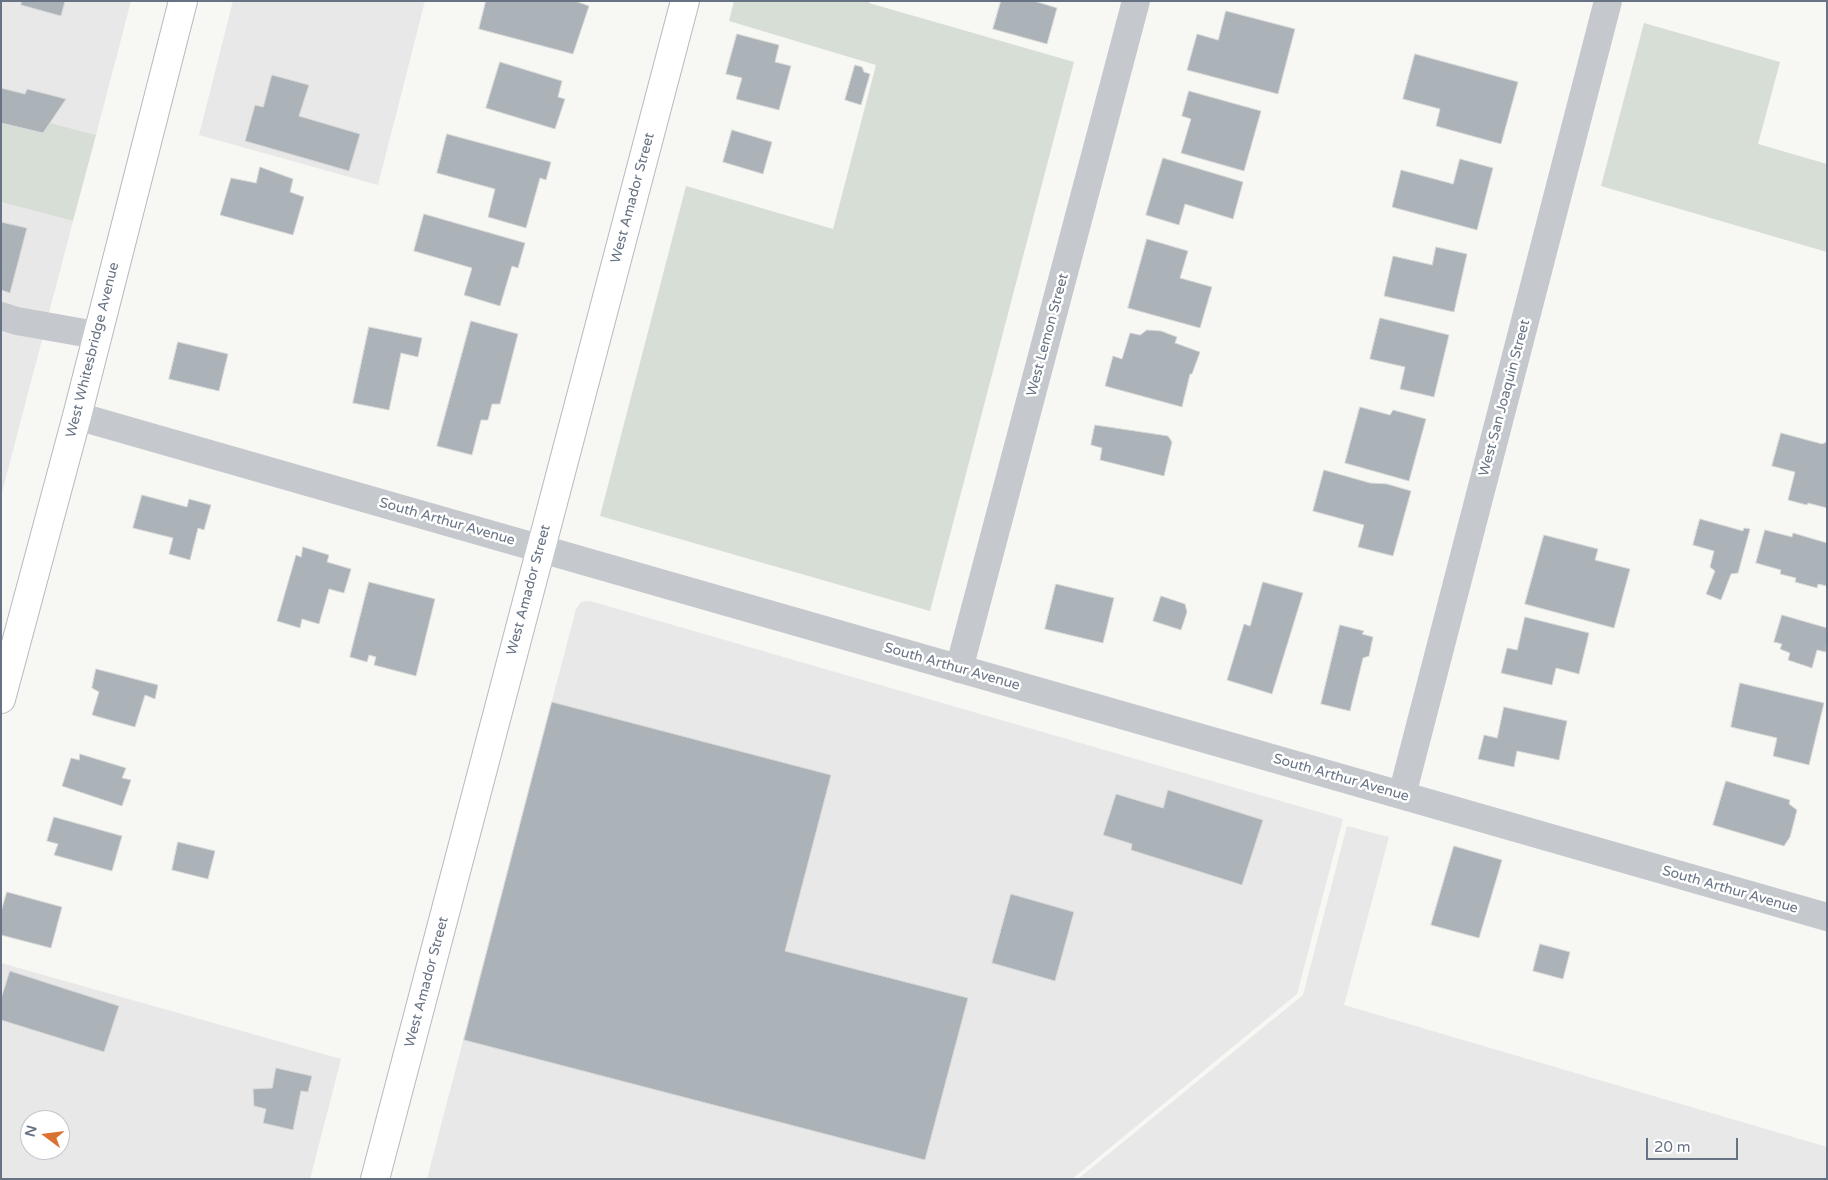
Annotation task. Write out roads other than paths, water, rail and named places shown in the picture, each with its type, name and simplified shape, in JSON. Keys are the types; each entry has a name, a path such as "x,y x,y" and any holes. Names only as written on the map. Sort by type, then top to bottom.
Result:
{"main road":[{"name":"West Whitesbridge Avenue","path":"1,699 183,1"},
{"name":"West Amador Street","path":"375,1179 684,1"}],"street":[{"name":"West Lemon Street","path":"959,669 1136,1"},
{"name":"West San Joaquin Street","path":"1402,795 1608,1"},
{"path":"1,316 17,321 96,335"},
{"name":"South Arthur Avenue","path":"76,416 1827,917"}]}
